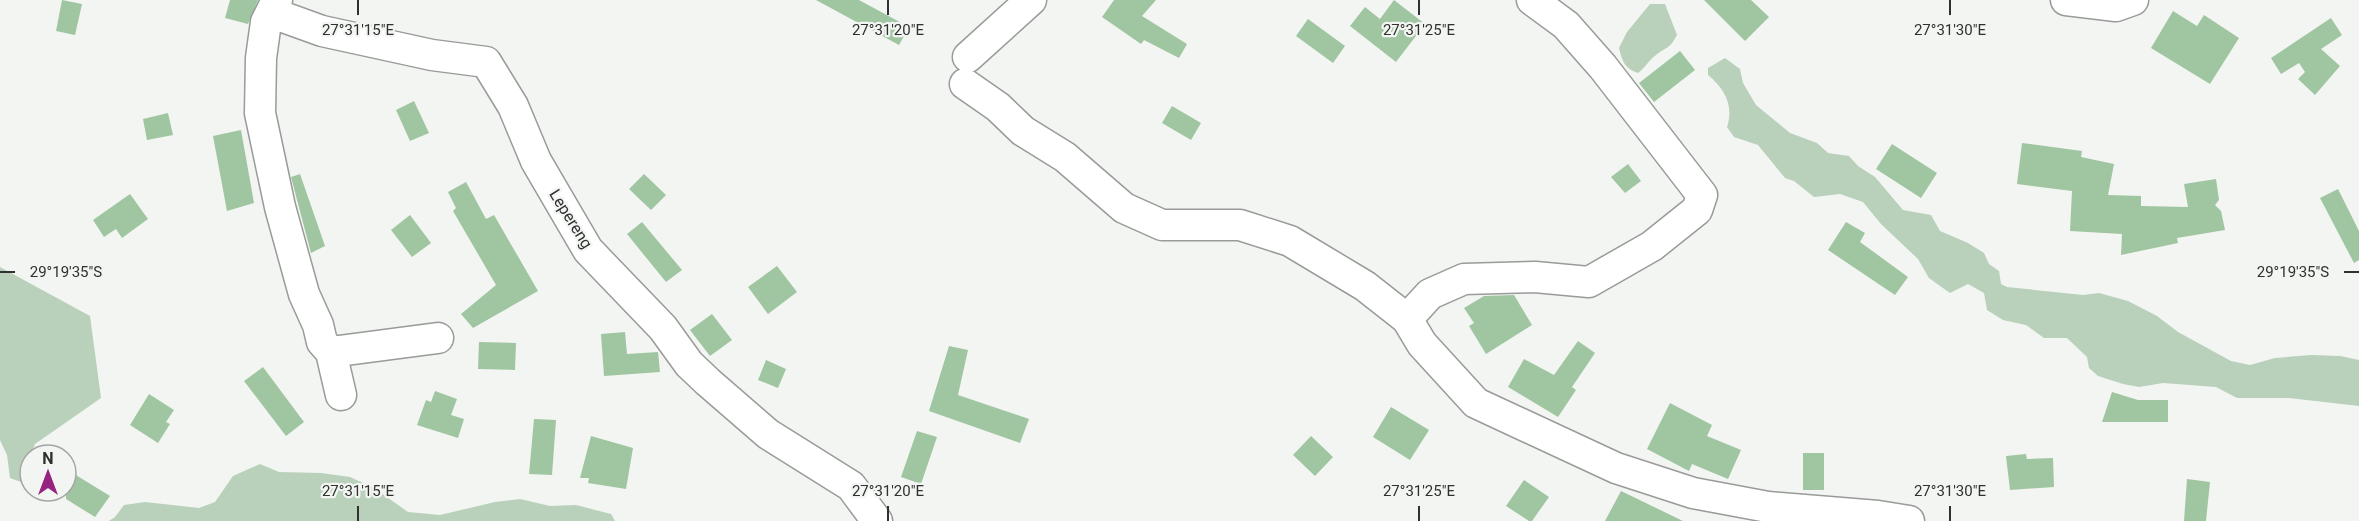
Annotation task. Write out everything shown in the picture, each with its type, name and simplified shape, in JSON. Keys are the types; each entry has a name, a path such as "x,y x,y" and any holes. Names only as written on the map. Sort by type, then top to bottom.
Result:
{"street":[{"path":"1031,0 967,70 998,107 1023,131 1065,158 1124,208 1162,225 1240,225 1290,241 1365,286 1407,319 1422,344 1476,403 1616,468 1692,493 1768,507 1878,516 1909,521"},
{"path":"1407,319 1430,294 1464,279 1535,277 1589,282 1652,246 1698,210 1702,195 1659,137 1566,25 1532,0"},
{"path":"2066,0 2116,6 2133,0"},
{"path":"274,6 266,22 261,58 260,113 280,207 304,294 318,324 322,342 331,352 341,395"},
{"name":"Lepereng","path":"274,6 322,32 432,55 486,62 513,106 536,160 588,250 663,328 689,364 708,382 768,434 851,486 877,521"},
{"path":"331,352 438,339"}],"green space":[{"path":"1650,4 1665,4 1677,35 1670,46 1654,57 1638,73 1625,64 1619,48 1627,32"},
{"path":"1725,58 1740,69 1743,83 1756,105 1790,133 1817,143 1828,153 1849,156 1858,166 1875,177 1903,210 1931,215 1940,231 1984,253 1989,264 1999,271 2001,284 2007,287 2083,295 2099,293 2128,301 2231,361 2250,365 2275,358 2311,355 2340,356 2359,360 2359,406 2289,398 2237,398 2216,387 2163,383 2139,387 2098,376 2089,368 2087,357 2067,338 2044,338 2026,325 2003,320 1987,310 1984,293 1968,284 1950,293 1929,278 1918,259 1881,224 1863,202 1840,194 1814,197 1794,181 1785,178 1758,145 1734,137 1727,127 1729,105 1719,86 1708,75 1708,68"},
{"path":"0,267 90,316 101,398 36,443 18,443 18,481 10,478 7,455 0,440"},
{"path":"260,464 279,472 321,473 350,477 374,488 408,512 440,515 495,502 520,499 550,506 576,505 611,514 615,521 109,521 124,505 145,502 199,508 215,502 233,476"}],"building":[{"path":"62,0 82,4 75,35 56,31"},
{"path":"230,0 258,0 248,24 225,18"},
{"path":"816,0 859,0 909,27 899,45"},
{"path":"1114,0 1156,0 1142,16 1187,44 1179,58 1144,40 1141,44 1102,17"},
{"path":"1394,0 1425,24 1396,62 1350,26 1365,7 1380,19"},
{"path":"1704,0 1751,0 1769,17 1745,41"},
{"path":"2173,11 2197,26 2204,15 2239,38 2210,84 2151,48"},
{"path":"2331,18 2342,35 2321,49 2340,66 2315,95 2298,79 2305,72 2299,63 2281,74 2271,58"},
{"path":"1308,19 1345,46 1333,63 1296,36"},
{"path":"1680,51 1695,70 1654,102 1639,83"},
{"path":"414,101 429,133 410,141 396,110"},
{"path":"1172,106 1201,123 1191,140 1162,123"},
{"path":"168,113 173,135 147,140 143,119"},
{"path":"241,130 254,203 227,211 213,136"},
{"path":"2022,143 2082,151 2081,157 2114,164 2108,195 2141,196 2141,206 2188,207 2184,184 2216,179 2219,200 2215,205 2221,211 2225,230 2177,238 2178,243 2121,255 2122,234 2070,231 2072,191 2017,184"},
{"path":"1892,144 1937,173 1921,198 1876,169"},
{"path":"1628,164 1641,181 1625,193 1611,177"},
{"path":"300,174 325,246 311,253 291,177"},
{"path":"644,174 666,195 651,210 629,189"},
{"path":"466,182 486,219 494,215 538,291 473,328 461,314 496,285 453,211 456,208 448,192"},
{"path":"2338,189 2359,231 2359,260 2354,263 2320,198"},
{"path":"130,194 148,219 122,238 116,229 104,237 93,220"},
{"path":"410,215 431,243 412,257 391,230"},
{"path":"642,222 682,270 666,282 627,234"},
{"path":"1846,222 1865,233 1860,242 1908,277 1895,295 1828,250"},
{"path":"777,266 797,292 768,314 748,287"},
{"path":"1514,295 1532,325 1486,354 1469,326 1474,323 1464,308 1484,296"},
{"path":"712,314 732,340 710,356 690,330"},
{"path":"625,332 627,354 658,352 660,372 604,376 601,334"},
{"path":"1578,341 1595,353 1572,387 1576,390 1558,417 1508,387 1524,359 1554,375"},
{"path":"479,342 516,343 515,370 478,369"},
{"path":"949,346 968,350 958,395 1029,419 1020,443 929,411"},
{"path":"766,360 786,369 778,388 758,380"},
{"path":"263,367 304,422 286,436 244,381"},
{"path":"435,391 457,399 451,415 464,419 458,438 417,425 426,400 431,402"},
{"path":"2112,392 2138,400 2168,400 2168,422 2102,422"},
{"path":"149,394 174,410 166,422 170,424 158,443 130,425"},
{"path":"1670,403 1712,425 1707,436 1741,450 1728,479 1692,464 1689,471 1647,449"},
{"path":"1391,407 1429,430 1410,460 1373,437"},
{"path":"534,419 556,420 552,475 529,474"},
{"path":"917,431 937,437 921,484 901,477"},
{"path":"591,436 633,448 626,489 588,483 589,478 580,478"},
{"path":"1311,436 1333,457 1315,476 1293,455"},
{"path":"1803,453 1824,453 1824,490 1803,490"},
{"path":"2026,454 2027,459 2053,458 2054,487 2010,490 2006,456"},
{"path":"78,476 110,496 95,517 72,503 78,503"},
{"path":"2187,479 2210,482 2206,521 2184,521"},
{"path":"1524,480 1549,497 1532,521 1506,506"},
{"path":"1621,491 1683,521 1605,521"}]}
